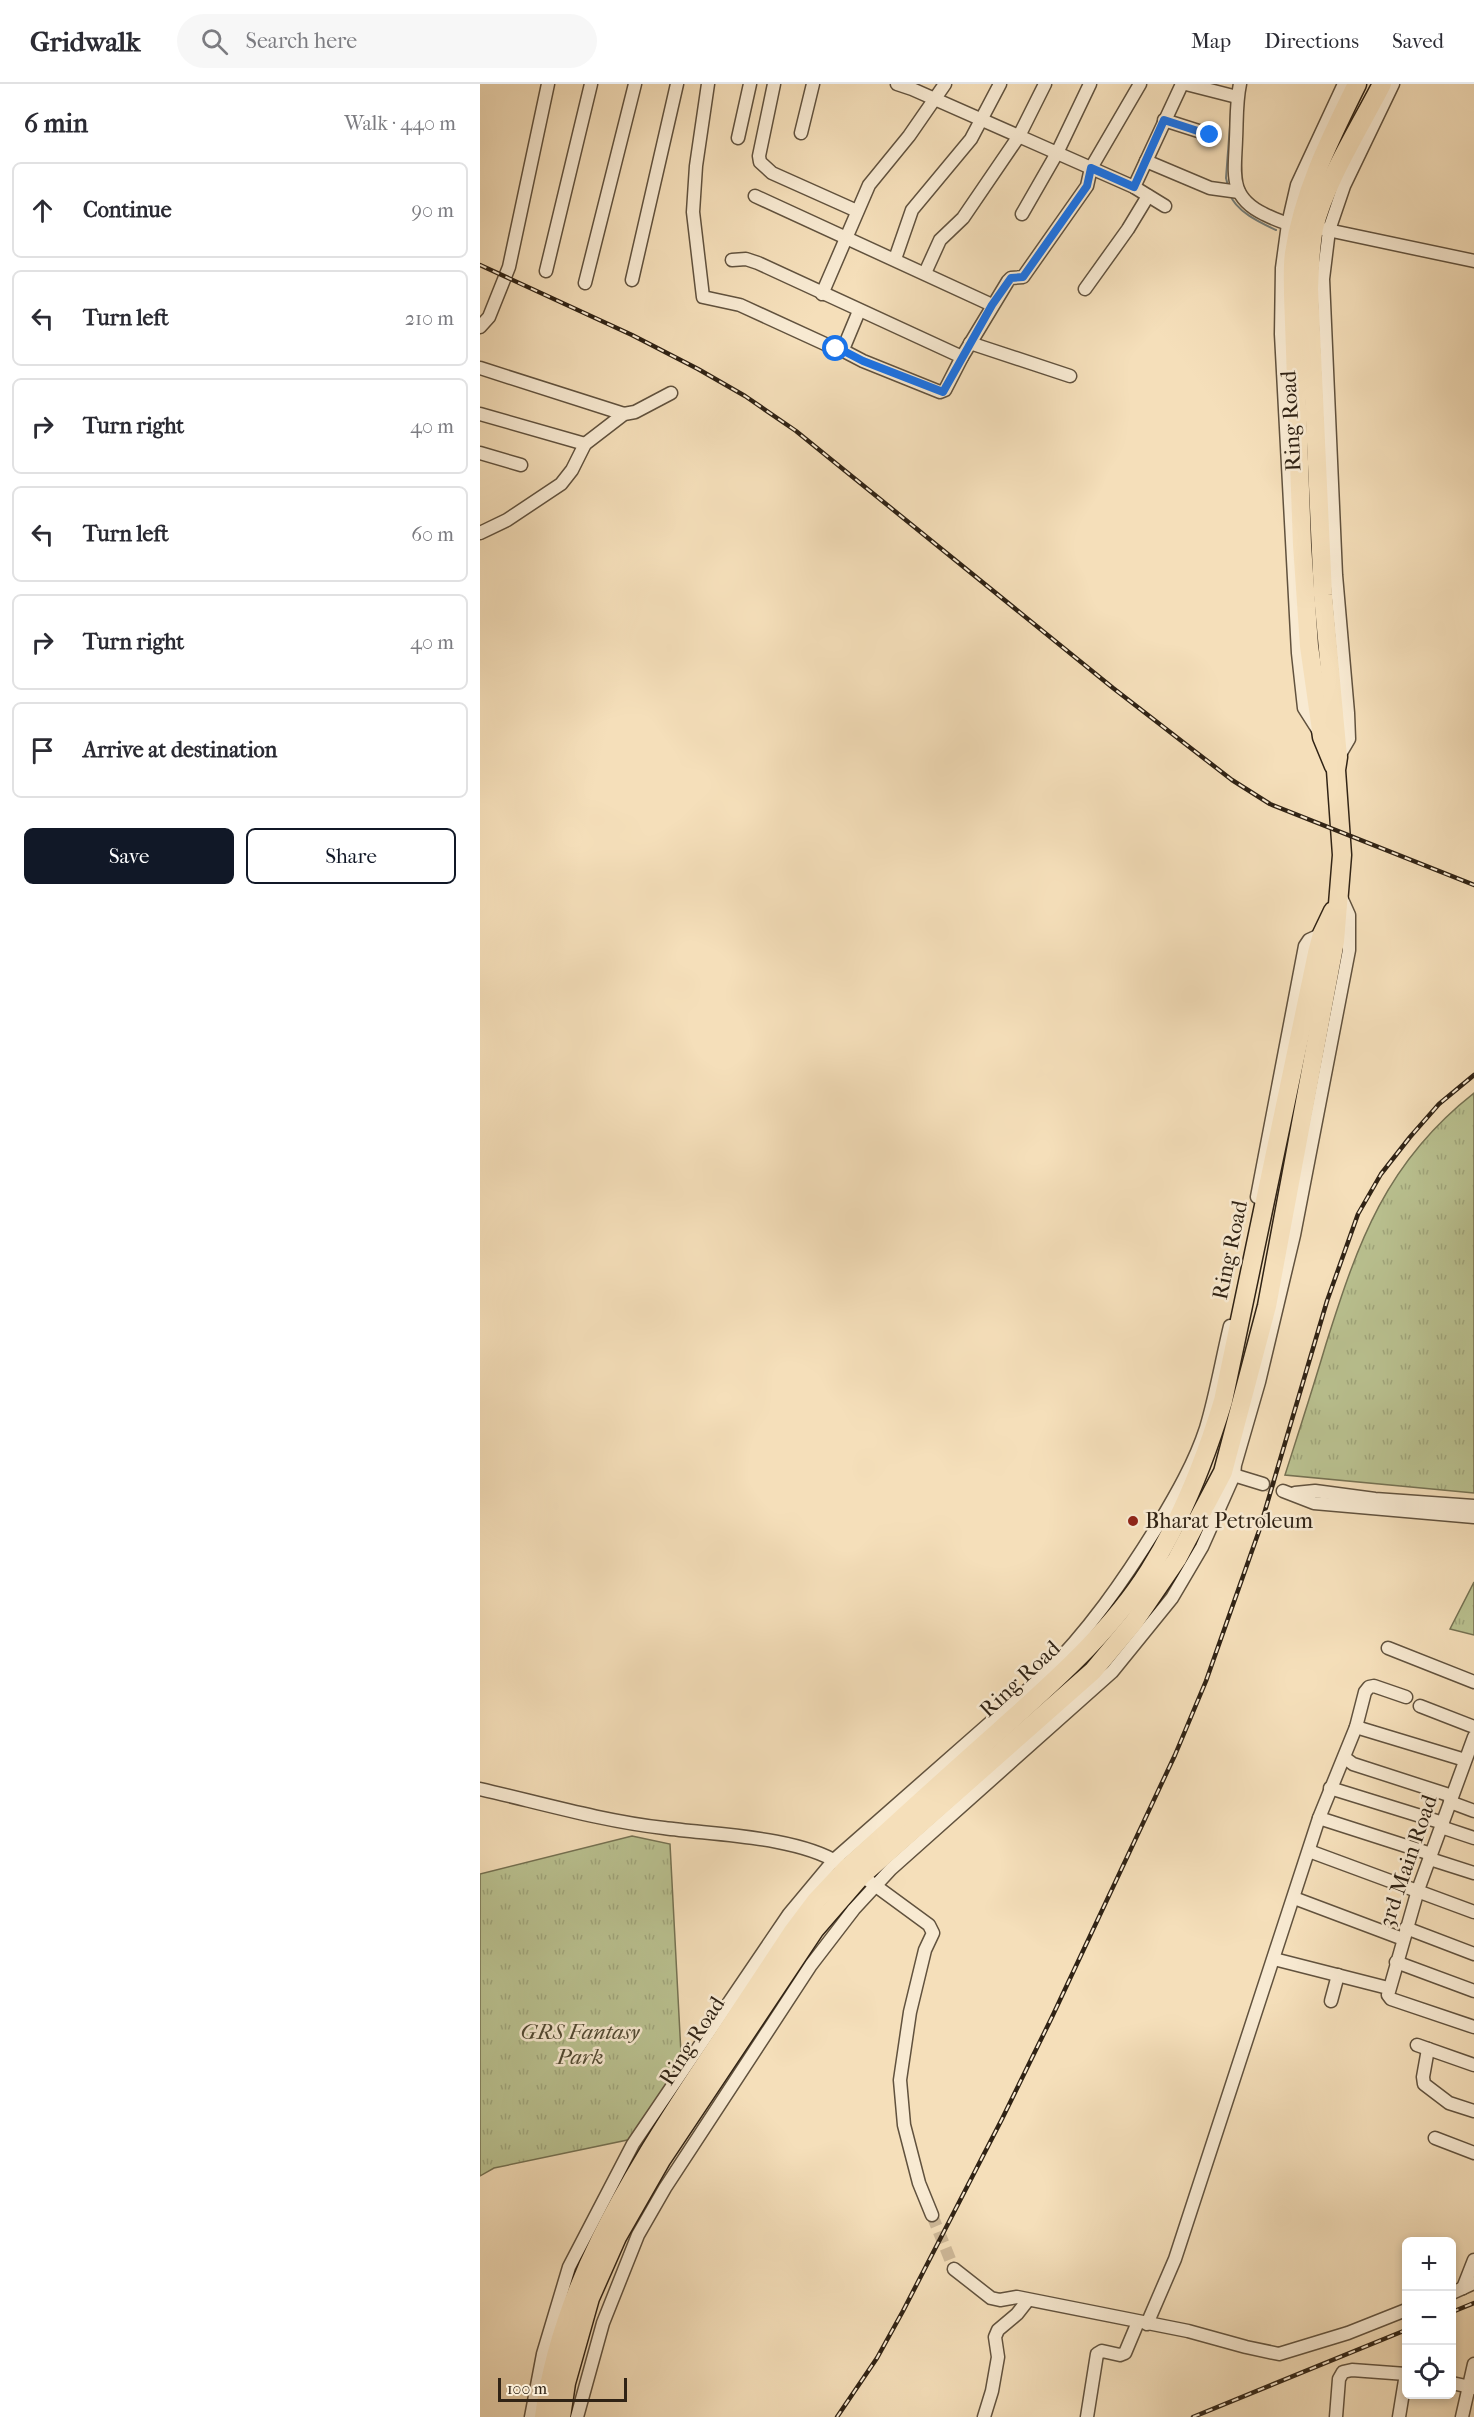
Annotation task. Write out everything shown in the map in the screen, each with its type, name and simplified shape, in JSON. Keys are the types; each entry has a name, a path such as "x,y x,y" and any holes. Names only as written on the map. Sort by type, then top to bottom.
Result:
{"highway":[{"name":"Ring Road","path":"544,2417 565,2326 591,2257 607,2225 654,2141 792,1933 816,1901 854,1872 1093,1671 1134,1622 1177,1559 1229,1474 1267,1306 1335,941 1340,888 1342,855 1323,595 1309,289 1308,193 1322,156 1357,84"},
{"name":"Ring Road","path":"1337,764 1322,736 1309,646 1302,545 1293,295 1294,255 1382,84"},
{"name":"Ring Road","path":"561,2417 566,2383 590,2298 617,2237 661,2160 802,1947 854,1872 1077,1659 1112,1619 1148,1572 1178,1519 1202,1466 1223,1401 1322,934 1334,909 1340,888"}],"street":[{"path":"480,327 489,317 509,267 549,84"},
{"path":"546,271 591,84"},
{"path":"585,283 635,84"},
{"path":"632,280 677,84"},
{"path":"708,84 696,166 693,212 703,297 740,305 863,361 940,392 945,390 992,305 1011,278 1023,277 1087,186 1091,168 1140,84"},
{"path":"738,138 750,84"},
{"path":"774,84 759,156 760,162 772,173 857,211"},
{"path":"801,133 813,84"},
{"path":"897,84 1134,187 1165,206"},
{"path":"822,294 869,184 909,136 945,84"},
{"path":"895,260 912,210 971,139 1000,84"},
{"path":"925,273 940,240 963,218 1019,136 1045,84"},
{"path":"1022,214 1057,153 1090,84"},
{"path":"1134,187 1182,84"},
{"path":"1186,84 1232,96"},
{"path":"1232,191 1235,179 1232,96 1240,84"},
{"path":"1308,227 1298,185 1344,84"},
{"path":"1308,227 1344,186 1393,84"},
{"path":"1164,120 1210,135"},
{"path":"1146,161 1210,188 1232,191 1248,207 1308,227 1474,261"},
{"path":"755,196 992,305"},
{"path":"1085,289 1128,229 1148,196"},
{"path":"732,260 746,259 758,263 962,357"},
{"path":"840,349 844,346 859,311"},
{"path":"970,343 1070,376"},
{"path":"480,368 624,414"},
{"path":"480,534 507,520 561,484 572,470 585,444 624,414 635,412 671,393"},
{"path":"480,414 585,444"},
{"path":"480,453 521,465"},
{"path":"1229,1474 1263,1484"},
{"path":"1474,1506 1375,1499 1315,1491 1287,1492 1314,1503 1474,1517"},
{"path":"1388,1648 1474,1682"},
{"path":"1087,2417 1097,2354 1102,2351 1125,2354 1175,2259 1319,1818 1356,1728 1365,1692 1369,1687 1374,1686 1406,1697"},
{"path":"1420,1706 1474,1727"},
{"path":"1356,1728 1414,1744 1468,1764"},
{"name":"3rd Main Road","path":"1390,1994 1396,1962 1418,1890 1451,1799 1468,1764 1474,1737"},
{"path":"1345,1758 1353,1764 1451,1799 1474,1811"},
{"path":"1330,1788 1474,1838"},
{"path":"480,1789 621,1821 785,1844 854,1872 929,1925 933,1933 925,1950 909,2012 900,2080 904,2125 919,2184 932,2215"},
{"path":"1319,1818 1384,1839 1474,1873"},
{"path":"1309,1851 1474,1912"},
{"path":"531,2417 543,2354 569,2267 633,2144 789,1914 854,1872"},
{"path":"577,2417 592,2355 621,2274 638,2235 665,2188 811,1965 854,1909 854,1872"},
{"path":"1294,1898 1474,1954"},
{"path":"1274,1959 1338,1975 1474,2027"},
{"path":"1396,1962 1474,1991"},
{"path":"1331,2001 1338,1975"},
{"path":"1474,2065 1422,2047 1424,2084 1449,2103 1474,2111"},
{"path":"1435,2138 1474,2153"},
{"path":"1463,2288 1474,2260"},
{"path":"954,2269 992,2298 1000,2300 1017,2297 1188,2331 1279,2354 1347,2333 1402,2312"},
{"path":"984,2417 992,2391 998,2357 995,2337 998,2330 1017,2314 1028,2300"},
{"path":"1462,2417 1471,2387 1474,2364"},
{"path":"1336,2417 1339,2379 1343,2372 1352,2370 1402,2374"},
{"path":"1456,2384 1471,2387"},
{"path":"1399,2417 1402,2399"}],"green space":[{"path":"1474,1093 1474,1493 1285,1475 1350,1271 1379,1206 1418,1147 1444,1119"},
{"path":"1474,1582 1474,1635 1450,1629"},
{"name":"GRS Fantasy Park","path":"632,1836 670,1844 683,2092 656,2134 494,2168 480,2176 480,1874"}],"waterway":[{"path":"1228,186 1226,178 1232,99"},
{"path":"1230,194 1243,211 1276,230"}],"tunnel":[{"path":"1263,1484 1283,1491"},
{"path":"932,2215 954,2269"}],"railway":[{"path":"480,265 632,335 745,396 796,431 1113,688 1232,780 1270,804 1474,885"},
{"path":"837,2417 877,2358 1002,2119 1175,1755 1206,1681 1259,1531 1327,1301 1358,1214 1381,1174 1410,1137 1439,1104 1474,1075"},
{"path":"1456,2310 1474,2303"},
{"path":"1193,2417 1402,2332"}],"place":[{"name":"Bharat Petroleum","path":"1133,1521"}],"route":[{"path":"836,349 943,392 992,305 1011,278 1023,277 1087,186 1091,168 1134,187 1164,120 1210,135"}]}
